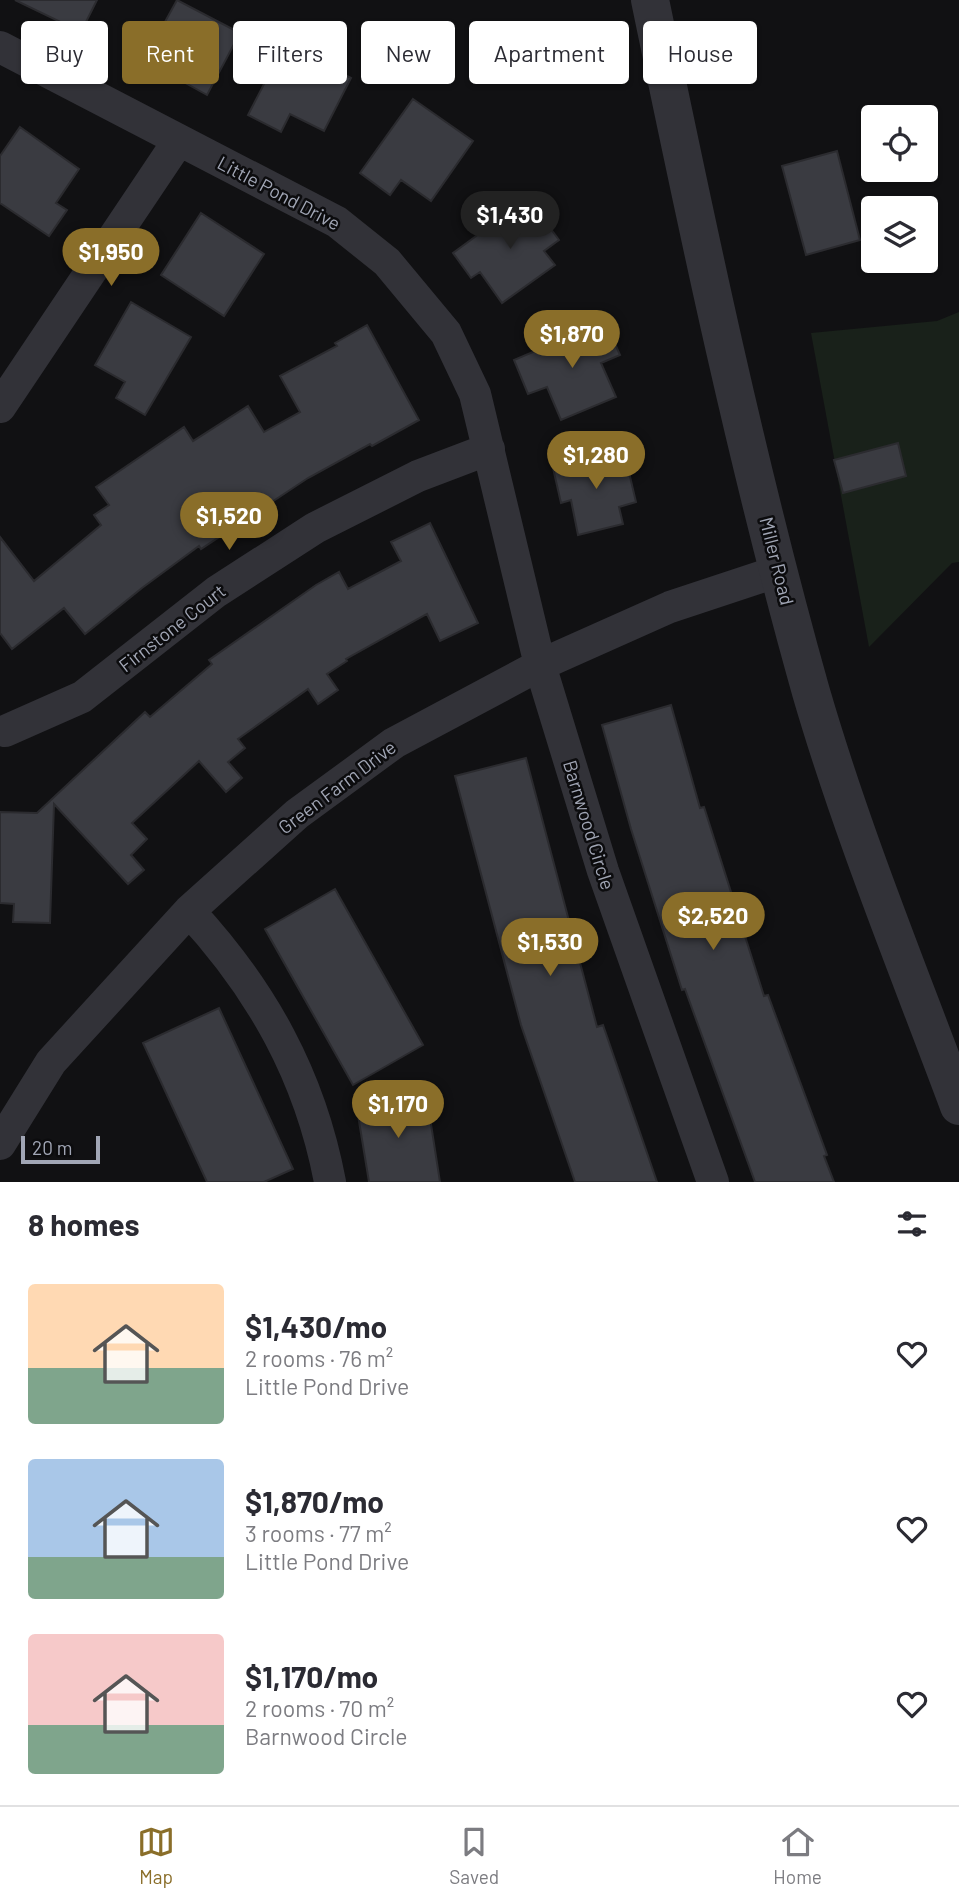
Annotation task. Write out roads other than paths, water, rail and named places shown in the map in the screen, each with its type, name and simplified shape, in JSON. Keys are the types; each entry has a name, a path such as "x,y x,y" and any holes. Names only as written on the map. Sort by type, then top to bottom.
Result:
{"street":[{"name":"Miller Road","path":"650,0 738,404 812,695 863,850 959,1106"},
{"name":"Little Pond Drive","path":"0,47 337,222 387,262 446,333 475,394 540,664"},
{"path":"0,407 179,139"},
{"name":"Firnstone Court","path":"5,730 82,697 216,592 315,528 418,476 489,449"},
{"name":"Green Farm Drive","path":"0,1144 51,1062 189,911 297,814 394,743 540,664 670,607 779,571"},
{"name":"Barnwood Circle","path":"540,664 603,871 712,1182"},
{"path":"189,911 217,941 255,993 282,1038 309,1107 330,1182"}]}
